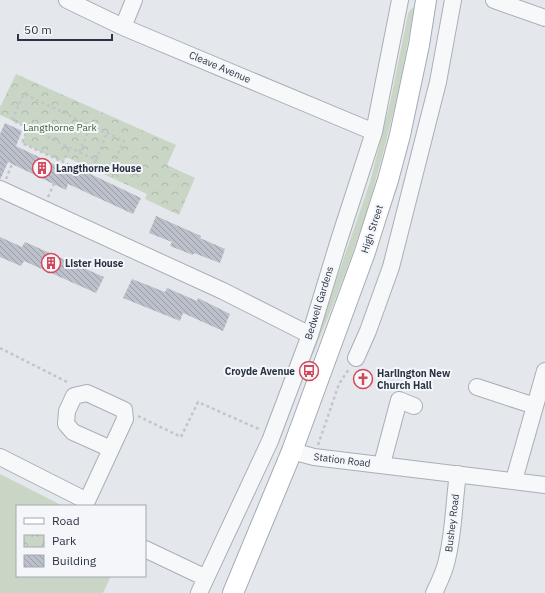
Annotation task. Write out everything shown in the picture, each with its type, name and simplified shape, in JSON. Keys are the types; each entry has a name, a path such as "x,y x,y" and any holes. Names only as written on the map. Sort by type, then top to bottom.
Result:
{"main road":[{"name":"High Street","path":"292,451 365,252 386,187 412,84 426,4"},
{"path":"233,593 292,451"}],"street":[{"name":"Cleave Avenue","path":"67,0 124,27 374,132"},
{"path":"124,27 134,0"},
{"name":"Bedwell Gardens","path":"199,593 273,435 310,335 374,132 400,0"},
{"path":"356,358 368,331 390,268 438,82 453,0"},
{"path":"494,0 545,18"},
{"path":"0,188 223,291 310,335"},
{"path":"514,480 539,401 545,371"},
{"path":"477,387 539,401"},
{"path":"0,457 87,501 125,419 124,410 87,393 74,396 67,411 66,424 74,432 111,449"},
{"path":"382,464 399,400 414,406"},
{"name":"Station Road","path":"292,451 314,457 382,464 545,485"},
{"name":"Bushey Road","path":"434,593 448,556 454,517 458,474"},
{"path":"146,549 206,578"}],"path":[{"path":"96,160 12,120 24,94 124,141 112,166"},
{"path":"79,152 91,126"},
{"path":"28,128 22,143 63,162 70,148"},
{"path":"92,168 108,133"},
{"path":"0,348 87,393"},
{"path":"314,457 339,384 356,358"},
{"path":"124,410 181,437 198,402 273,435"}],"green space":[{"path":"414,7 394,110 367,210 341,285 291,408 370,182 390,103 408,14"},
{"name":"Langthorne Park","path":"16,74 176,145 167,165 195,178 179,215 145,199 147,194 66,157 63,162 22,143 29,128 0,115 0,107"},
{"path":"0,474 61,505 16,505 16,577 111,577 103,593 0,593"}],"building":[{"name":"Langthorne House","path":"5,123 22,131 16,146 64,169 67,163 141,198 133,214 68,184 66,190 8,162 0,180 0,134"},
{"path":"156,216 201,236 200,238 225,249 220,263 170,246 172,242 149,233"},
{"name":"Lister House","path":"0,237 22,247 25,242 104,277 96,293 24,261 21,266 0,257"},
{"path":"132,279 165,292 167,288 197,301 198,298 230,314 223,331 183,313 180,321 123,298"}],"place":[{"name":"Langthorne House","path":"42,168"},
{"name":"Lister House","path":"51,263"},
{"name":"Croyde Avenue","path":"309,371"},
{"name":"Harlington New Church Hall","path":"363,379"}]}
